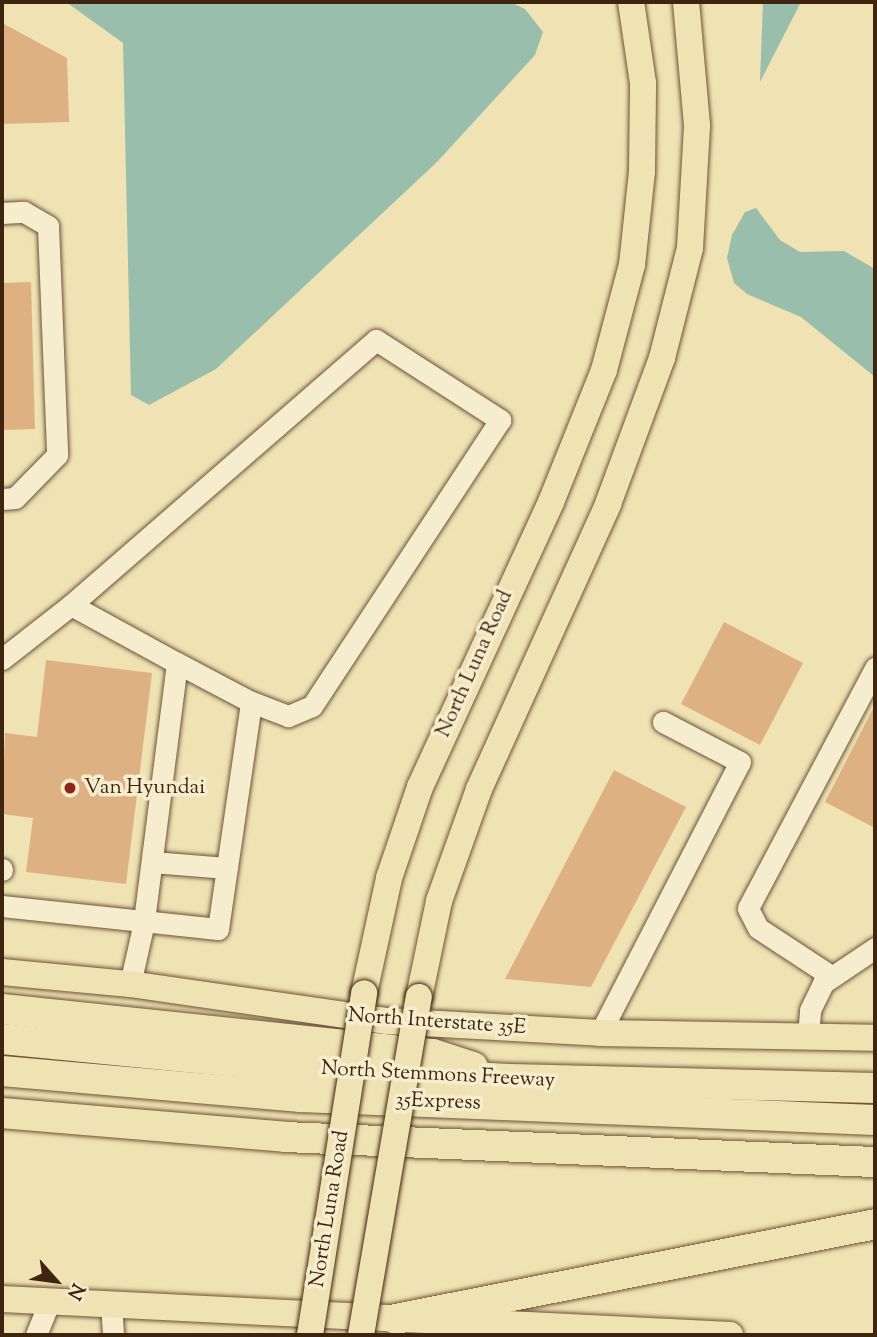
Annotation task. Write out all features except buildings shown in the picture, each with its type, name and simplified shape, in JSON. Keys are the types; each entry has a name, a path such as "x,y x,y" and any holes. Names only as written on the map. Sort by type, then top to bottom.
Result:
{"highway":[{"path":"2,1009 433,1054 510,1079"},
{"name":"North Stemmons Freeway","path":"2,1039 307,1069 510,1079 875,1088"},
{"name":"35Express","path":"2,1071 301,1097 875,1120"},
{"path":"2,1113 285,1137 875,1162"},
{"path":"396,1320 875,1224"}],"main road":[{"name":"North Luna Road","path":"310,1335 364,993 389,878 420,788 551,502 604,370 632,265 642,171 643,83 631,2"},
{"path":"361,1335 419,997 439,901 479,789 608,504 662,358 690,248 697,125 687,2"},
{"name":"North Interstate 35E","path":"2,972 130,984 387,1021 600,1033 875,1038"},
{"path":"2,1299 396,1320 491,1328 730,1335"}],"lane":[{"path":"2,213 24,212 48,226 57,455 15,498 2,499"},
{"path":"2,659 71,605 376,340 500,420 312,706 288,716 251,702 71,605"},
{"path":"130,984 144,922 177,663"},
{"path":"831,976 758,928 748,908 875,668"},
{"path":"2,906 218,929 251,702"},
{"path":"600,1033 740,762 663,722"},
{"path":"152,862 227,868"},
{"path":"808,1035 814,1000 831,976 875,948"},
{"path":"36,1335 50,1302"},
{"path":"111,1304 113,1335"}],"shaded area":[{"path":"66,2 510,2 525,9 543,32 535,55 437,162 216,369 149,405 131,395 123,43"},
{"path":"763,2 801,2 760,82"},
{"path":"756,208 780,240 800,252 844,251 875,269 875,377 801,317 747,294 734,283 727,258 732,235 745,212"}],"place":[{"name":"Van Hyundai","path":"70,788"}]}
